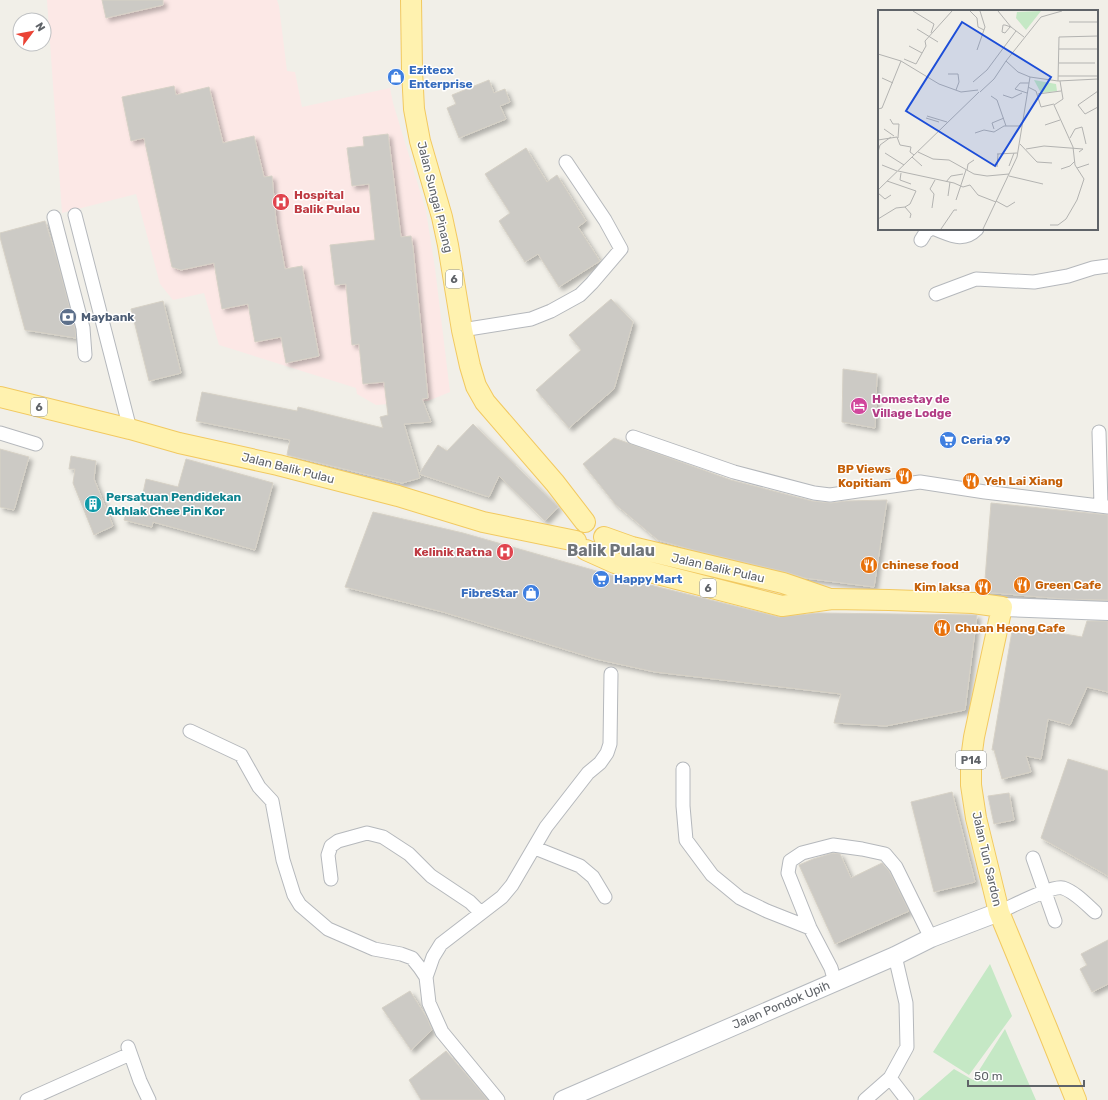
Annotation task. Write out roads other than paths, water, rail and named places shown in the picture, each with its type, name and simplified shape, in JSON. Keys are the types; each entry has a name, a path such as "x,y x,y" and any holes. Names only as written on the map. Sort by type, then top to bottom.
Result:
{"main road":[{"name":"Jalan Sungai Pinang","path":"411,0 414,109 420,141 442,217 462,330 474,380 485,402 555,483 585,522"},
{"name":"Jalan Balik Pulau","path":"0,397 130,429 179,443 278,465 398,496 483,522 581,545 615,563 782,606 832,600 889,600 973,603 1002,607"},
{"path":"589,521 598,524 602,528 604,537 600,546 591,550 581,545 575,536 577,527 585,522 589,521"},
{"name":"Jalan Balik Pulau","path":"604,537 632,547 783,583 832,600"},
{"path":"1002,607 1108,611"},
{"name":"Jalan Tun Sardon","path":"1002,607 974,737 971,760 971,785 976,818 999,912 1076,1100"},
{"name":"Jalan Pondok Upih","path":"563,1100 895,956 931,938 999,912"}],"street":[{"path":"462,330 531,319 551,311 580,295 622,249 605,220 566,162"},
{"path":"75,215 130,429"},
{"path":"54,217 83,328 85,355"},
{"path":"921,240 929,230"},
{"path":"938,230 956,237 963,237 972,234 976,230"},
{"path":"936,294 976,279 1034,282 1068,276 1093,268 1108,266"},
{"path":"633,437 734,472 814,493 836,494 920,482 1104,507 1099,432"},
{"path":"0,433 36,444"},
{"path":"498,1100 442,1032 429,1003 426,977 433,957 442,944 502,897 512,885 546,827 588,773 608,753 610,744 611,674"},
{"path":"190,731 241,755 259,787 272,801 283,860 294,895 300,905 328,929 374,949 401,954 412,958 426,977"},
{"path":"683,769 683,806 686,840 712,875 740,898 767,911 810,928"},
{"path":"331,879 328,855 331,846 338,840 368,833 383,837 409,854 431,876 470,902 481,914"},
{"path":"835,982 830,968 810,928 788,873 790,861 802,853 833,845 885,854 896,868 931,938"},
{"path":"535,848 580,866 594,877 605,898"},
{"path":"1033,858 1055,921"},
{"path":"999,912 1045,892 1061,888 1070,891 1095,912"},
{"path":"865,1100 890,1078 907,1047 906,1003 895,956"},
{"path":"27,1100 129,1050 140,1082 149,1100"},
{"path":"890,1078 907,1100"}],"place":[{"name":"Ezitecx Enterprise","path":"396,77"},
{"name":"Hospital Balik Pulau","path":"281,202"},
{"name":"Maybank","path":"68,317"},
{"name":"Homestay de Village Lodge","path":"859,406"},
{"name":"Ceria 99","path":"948,440"},
{"name":"BP Views Kopitiam","path":"904,476"},
{"name":"Yeh Lai Xiang","path":"971,481"},
{"name":"Persatuan Pendidekan Akhlak Chee Pin Kor","path":"93,504"},
{"name":"Kelinik Ratna","path":"505,552"},
{"name":"chinese food","path":"869,565"},
{"name":"Happy Mart","path":"601,579"},
{"name":"Green Cafe","path":"1022,585"},
{"name":"Kim laksa","path":"983,587"},
{"name":"FibreStar","path":"531,593"},
{"name":"Chuan Heong Cafe","path":"942,628"}],"district":[{"name":"Balik Pulau","path":"611,550"}]}
